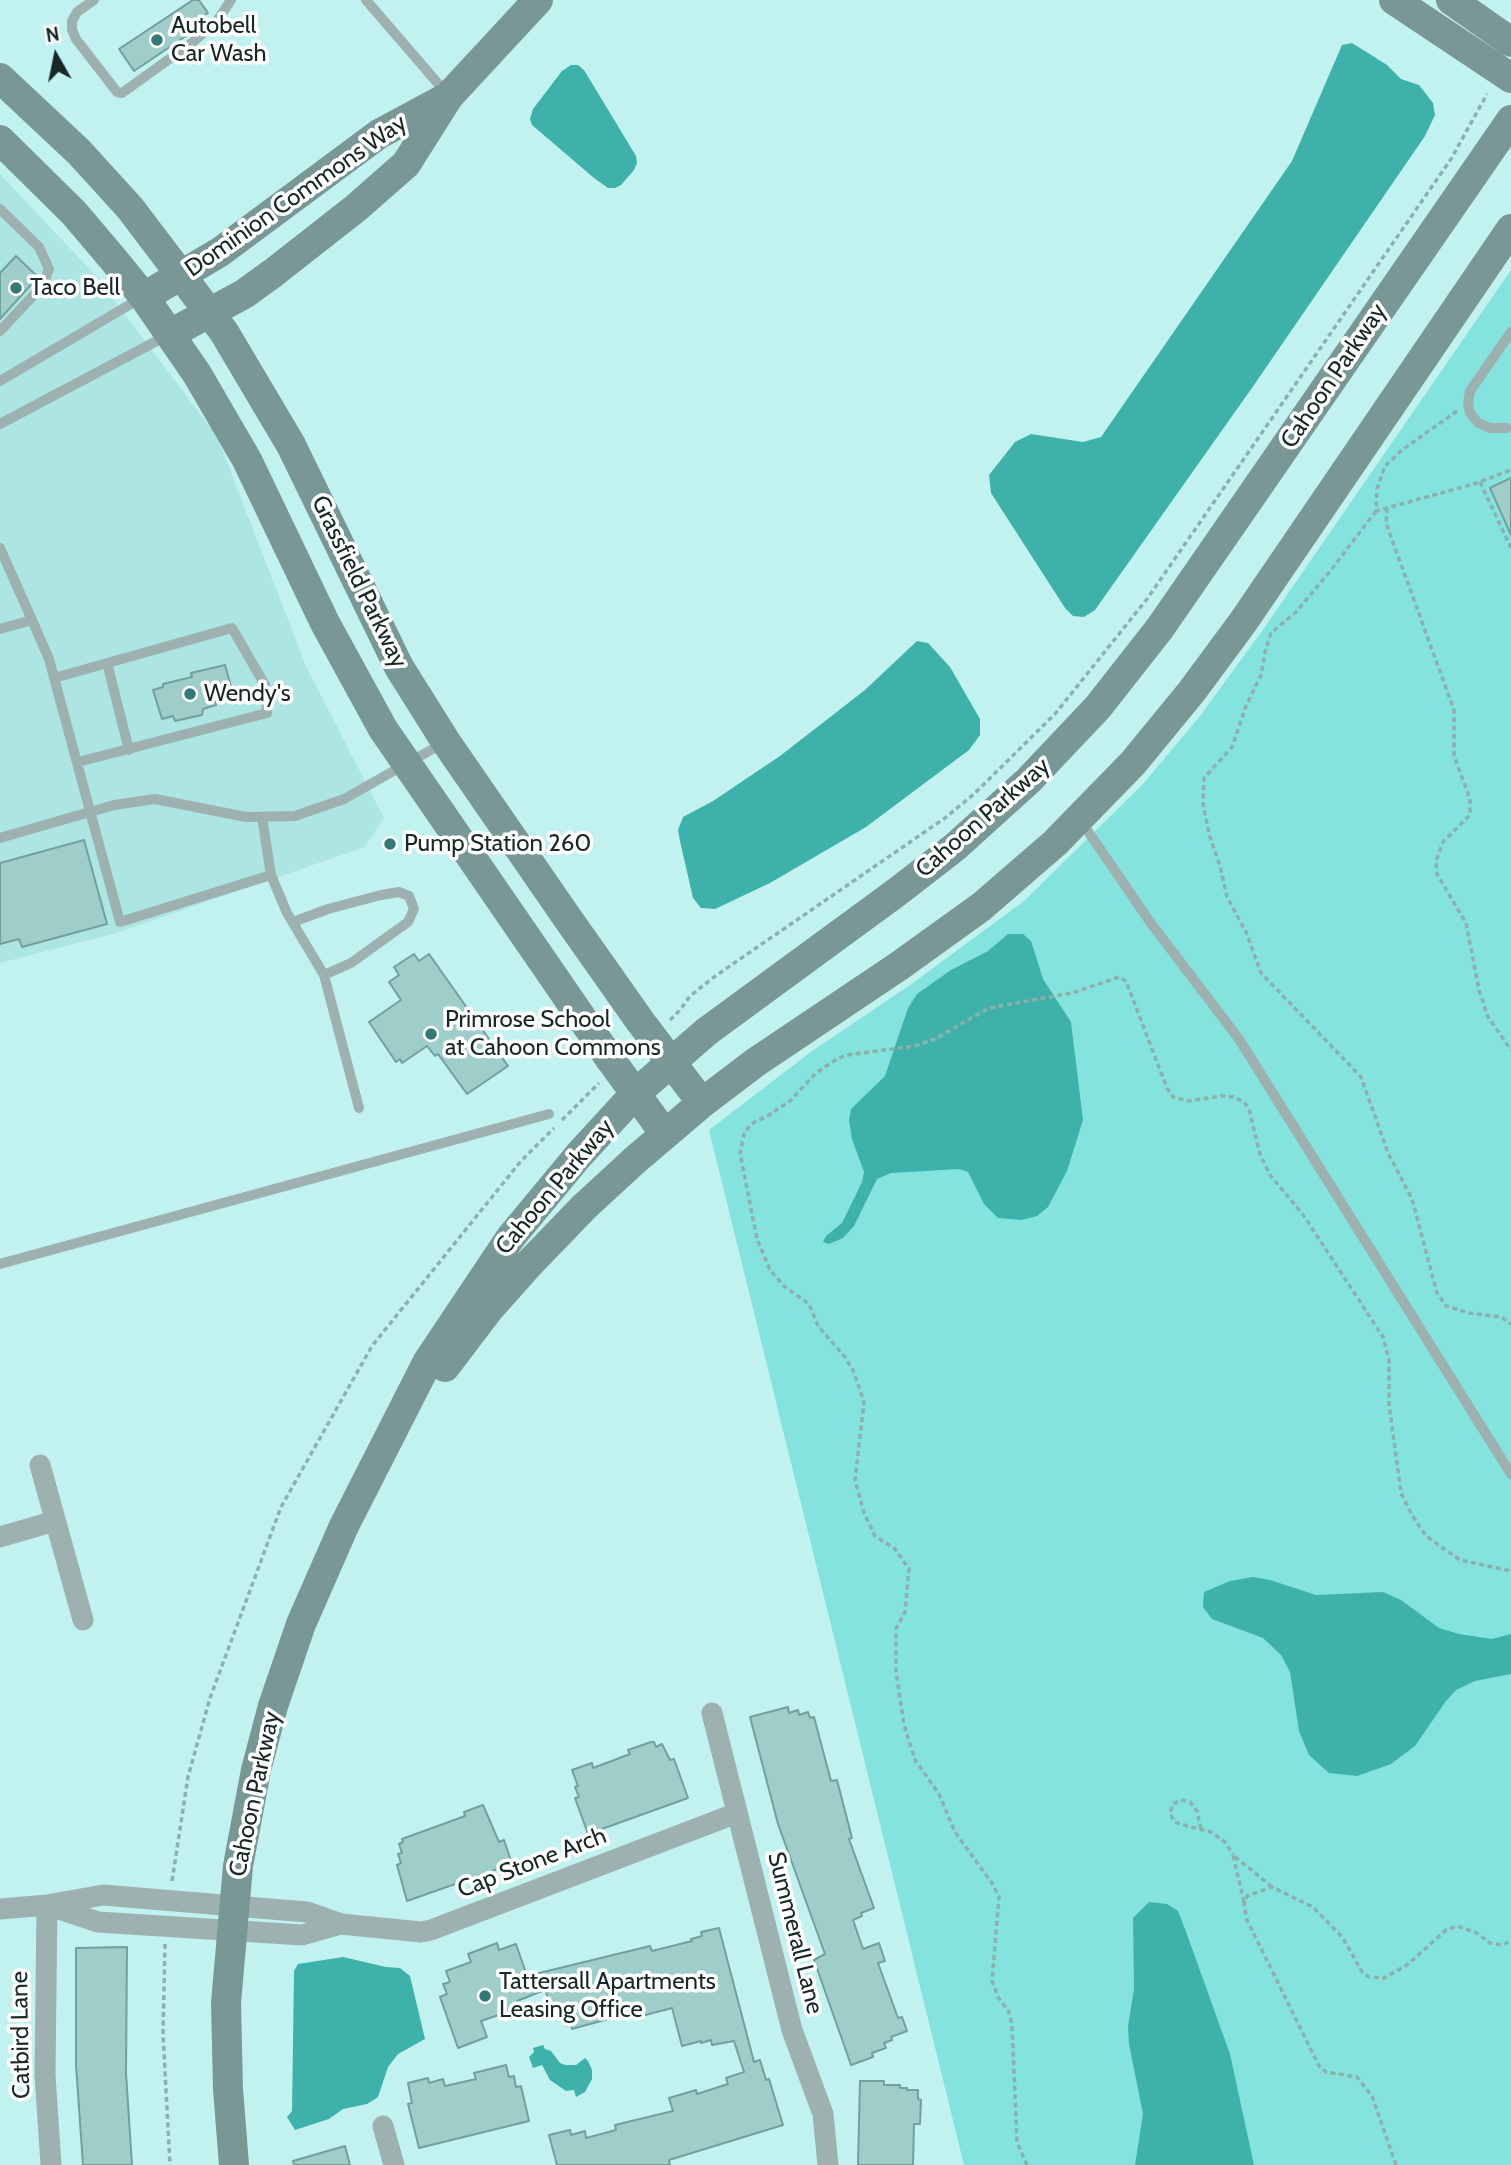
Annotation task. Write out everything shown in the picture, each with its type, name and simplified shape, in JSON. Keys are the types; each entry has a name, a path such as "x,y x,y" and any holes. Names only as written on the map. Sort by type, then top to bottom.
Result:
{"street":[{"name":"Dominion Commons Way","path":"170,334 244,294 305,249 406,164 449,96 538,0"},
{"path":"1394,0 1499,86"},
{"path":"1451,0 1511,42"},
{"name":"Grassfield Parkway","path":"0,78 86,160 130,208 210,312 274,414 399,667 446,742 640,1021 702,1103"},
{"name":"Dominion Commons Way","path":"144,297 220,253 379,134 449,96"},
{"name":"Cahoon Parkway","path":"234,2165 226,2044 232,1917 248,1808 273,1706 301,1624 339,1536 428,1361 499,1254 579,1155 635,1094 670,1061 758,993 955,847 1029,780 1076,732 1160,628 1511,120"},
{"name":"Grassfield Parkway","path":"0,140 74,213 144,297 170,334 231,430 345,663 405,764 665,1134"},
{"name":"Cahoon Parkway","path":"385,1447 489,1308 584,1207 702,1103 789,1038 954,928 1023,872 1079,819 1141,752 1192,691 1243,622 1511,229"},
{"path":"40,1465 83,1620"},
{"path":"0,1538 55,1521"},
{"name":"Summerall Lane","path":"712,1713 792,2030 823,2115 828,2165"},
{"name":"Cap Stone Arch","path":"47,1905 98,1922 232,1917 302,1935 341,1924 411,1932 431,1930 737,1813"},
{"path":"0,1909 47,1905"},
{"name":"Catbird Lane","path":"47,1905 46,2075 51,2165"},
{"path":"383,2126 394,2165"}],"lane":[{"path":"94,0 77,12 72,21 72,30 117,92 122,93 193,42 217,21 230,0"},
{"path":"366,0 449,96"},
{"path":"0,331 43,285 49,269 39,247 1,212"},
{"path":"0,381 144,297"},
{"path":"1510,425 1490,428 1478,423 1470,413 1468,403 1470,391 1511,332"},
{"path":"0,424 170,334"},
{"path":"0,548 33,620 54,678 120,922 271,875"},
{"path":"0,629 33,620"},
{"path":"54,678 232,628 265,685 267,713 78,762"},
{"path":"107,663 129,750"},
{"path":"0,838 114,806 155,799 246,817 295,816 344,799 446,742"},
{"path":"262,817 271,875 293,922 324,975 359,1108"},
{"path":"1079,819 1150,922 1239,1039 1511,1474"},
{"path":"293,922 327,909 381,895 400,892 409,896 414,909 408,922 351,963 324,975"},
{"path":"0,1264 549,1114"}],"path":[{"path":"681,1009 690,996 714,977 946,818 1055,714 1147,599 1499,86"},
{"path":"1468,403 1402,450 1385,466 1377,489 1376,511 1305,602 1271,633 1261,675 1246,706 1232,747 1205,778 1203,804 1227,897 1246,933 1261,973 1361,1077 1388,1153 1412,1199 1437,1293 1446,1306 1469,1313 1501,1317 1511,1324"},
{"path":"1376,511 1480,482 1511,470"},
{"path":"1480,482 1511,548"},
{"path":"1387,508 1386,523 1454,710 1454,756 1470,799 1470,816 1443,842 1436,861 1437,874 1465,923 1479,990 1488,1017 1511,1050"},
{"path":"1027,2165 1017,2142 1012,2025 1009,2012 998,1997 992,1981 999,1897 955,1832 939,1794 915,1760 904,1725 896,1671 896,1629 905,1612 909,1569 895,1549 875,1536 864,1513 855,1479 864,1402 853,1370 818,1326 809,1304 784,1286 770,1270 757,1239 740,1153 744,1134 751,1124 790,1101 816,1073 847,1055 915,1046 936,1039 989,1008 1072,993 1119,977 1126,981 1167,1088 1173,1097 1189,1101 1221,1096 1244,1101 1250,1109 1260,1154 1270,1175 1304,1216 1383,1337 1389,1360 1389,1404 1401,1493 1412,1515 1426,1536 1460,1560 1511,1571"},
{"path":"1201,1829 1196,1811 1190,1802 1181,1800 1173,1804 1170,1814 1175,1822 1210,1832 1225,1842 1234,1855 1272,1887 1314,1907 1343,1938 1362,1972 1369,1978 1384,1978 1407,1965 1447,1930 1457,1926 1477,1933 1490,1943 1503,1945 1511,1940"},
{"path":"1234,1855 1247,1920 1319,2066 1326,2072 1357,2077 1372,2096 1396,2165"},
{"path":"1244,1904 1247,1896 1272,1887"}],"shaded area":[{"path":"1352,43 1387,65 1401,79 1419,85 1433,103 1435,115 1425,136 1095,610 1084,617 1073,616 1065,608 991,493 989,475 1015,442 1031,434 1083,442 1101,437 1292,161 1342,45"},
{"path":"571,65 578,65 584,70 636,156 634,170 615,188 608,188 594,178 532,125 530,119 533,109 562,71"},
{"path":"0,174 95,275 217,436 306,666 384,818 365,847 116,933 0,963"},
{"path":"1511,270 1511,2165 964,2165 709,1130 812,1051 910,985 1024,901 1142,785 1200,716 1262,631"},
{"path":"917,641 928,643 950,667 980,719 980,735 969,750 866,827 770,883 715,909 701,908 693,898 680,841 678,830 683,817 713,801 780,756 865,690"},
{"path":"1008,934 1023,934 1031,941 1043,979 1071,1022 1083,1120 1067,1171 1048,1207 1037,1216 1021,1220 998,1218 984,1204 968,1172 959,1169 891,1173 877,1179 854,1226 843,1238 829,1244 823,1242 826,1236 842,1223 862,1182 864,1172 852,1139 849,1120 851,1109 885,1076 908,1008 917,994 951,970 988,951"},
{"path":"1253,1577 1316,1595 1383,1592 1401,1600 1439,1628 1492,1639 1511,1634 1511,1674 1475,1681 1456,1690 1415,1746 1391,1764 1357,1776 1329,1773 1309,1755 1299,1731 1290,1672 1281,1655 1263,1638 1212,1619 1203,1607 1204,1592 1230,1581"},
{"path":"1149,1902 1167,1904 1178,1911 1230,2054 1254,2165 1135,2165 1143,2114 1128,2026 1134,1989 1133,1918"},
{"path":"343,1957 400,1968 410,1976 425,2039 398,2054 388,2067 378,2097 367,2104 343,2109 329,2119 295,2130 287,2117 292,2111 294,1971 298,1964"},
{"path":"543,2045 565,2065 576,2065 585,2058 588,2061 592,2079 585,2092 576,2097 574,2090 566,2091 550,2080 542,2065 533,2068 529,2057 534,2052 533,2048"}],"building":[{"name":"Autobell Car Wash","path":"193,0 199,0 208,13 191,24 195,30 134,71 119,49"},
{"name":"Taco Bell","path":"16,256 38,277 0,319 0,273"},
{"path":"1511,478 1511,535 1490,488"},
{"name":"Wendy's","path":"225,665 234,697 215,701 216,705 203,709 202,715 175,721 173,716 162,719 153,690 163,687 163,684 192,677 191,673"},
{"path":"84,840 107,924 22,947 19,939 0,944 0,863"},
{"name":"Primrose School at Cahoon Commons","path":"414,954 419,961 429,954 508,1066 467,1094 438,1054 435,1056 427,1046 402,1063 400,1059 396,1062 369,1022 401,1000 389,982 399,975 394,967"},
{"path":"788,1707 789,1713 798,1710 799,1715 808,1712 810,1718 814,1717 831,1781 837,1780 852,1838 849,1839 874,1908 861,1913 862,1916 853,1920 863,1949 879,1943 885,1961 878,1963 898,2018 902,2017 907,2031 891,2037 892,2040 884,2043 886,2048 872,2053 873,2057 851,2065 814,1960 825,1954 778,1824 750,1717"},
{"path":"654,1742 656,1747 662,1744 670,1760 674,1759 688,1798 588,1834 575,1798 579,1797 575,1787 578,1786 572,1770 592,1763 593,1768 630,1754 628,1750"},
{"path":"483,1805 499,1842 504,1840 512,1864 407,1901 397,1865 401,1863 398,1854 402,1853 399,1844 403,1842 402,1839 465,1816 464,1812"},
{"path":"719,1928 754,2062 760,2060 766,2080 769,2079 783,2125 669,2160 670,2165 557,2165 549,2135 570,2130 571,2135 585,2131 586,2138 616,2130 615,2125 673,2111 669,2098 696,2090 697,2094 728,2084 726,2078 744,2072 734,2041 712,2045 711,2040 682,2046 672,2008 638,2017 637,2011 572,2029 571,2025 566,2026 558,2007 552,2008 545,1990 517,2001 519,2008 481,2021 487,2037 458,2048 440,1997 447,1994 443,1984 450,1982 446,1971 471,1962 468,1954 497,1943 499,1950 516,1944 527,1976 650,1946 652,1951 692,1941 691,1939 702,1936 701,1932"},
{"path":"127,1947 126,2073 132,2165 83,2165 76,2065 76,1948"},
{"path":"506,2065 509,2077 514,2076 516,2087 521,2086 529,2121 419,2148 408,2104 412,2103 408,2083 428,2078 429,2083 443,2079 445,2086 476,2079 474,2073"},
{"path":"860,2081 884,2081 884,2085 900,2085 900,2088 907,2090 918,2090 918,2099 921,2100 920,2124 914,2124 913,2165 858,2165"},
{"path":"345,2146 350,2165 294,2165 293,2161"}],"place":[{"name":"Autobell Car Wash","path":"157,40"},
{"name":"Taco Bell","path":"16,288"},
{"name":"Wendy's","path":"190,694"},
{"name":"Pump Station 260","path":"390,844"},
{"name":"Primrose School at Cahoon Commons","path":"431,1034"},
{"name":"Tattersall Apartments Leasing Office","path":"485,1996"}]}
